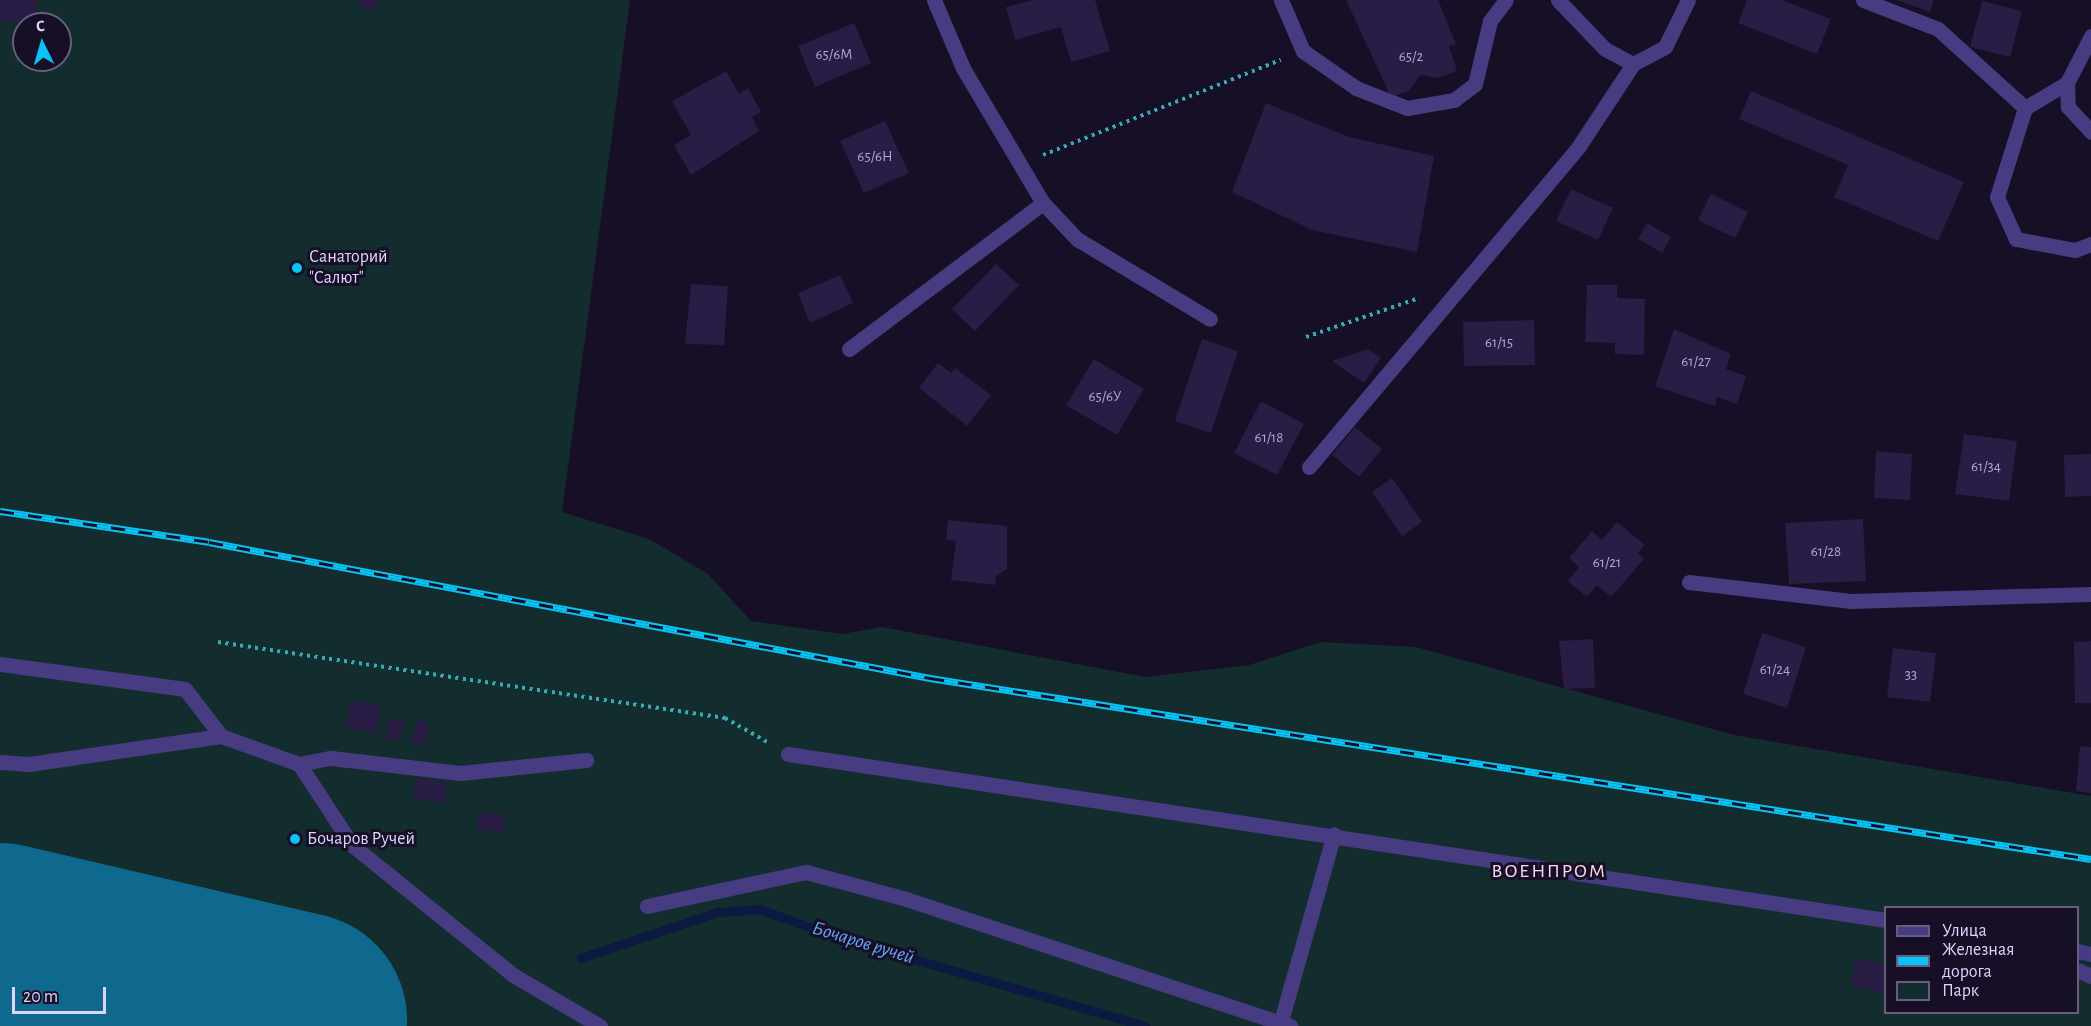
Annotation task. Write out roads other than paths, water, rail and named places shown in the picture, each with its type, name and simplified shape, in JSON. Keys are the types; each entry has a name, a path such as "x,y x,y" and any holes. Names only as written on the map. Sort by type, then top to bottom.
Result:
{"street":[{"path":"934,0 963,68 1017,166 1043,203 1077,239 1210,319"},
{"path":"1281,0 1303,51 1356,88 1407,108 1454,100 1475,84 1490,21 1506,0"},
{"path":"1558,0 1605,49 1633,64"},
{"path":"1309,467 1579,146 1633,64 1665,47 1688,0"},
{"path":"1863,0 1938,29 2025,108"},
{"path":"2091,36 2067,83 2068,107 2091,132"},
{"path":"2067,83 2025,108 1997,197 2016,239 2075,249 2091,244"},
{"path":"849,349 1043,203"},
{"path":"1689,582 1851,601 2091,594"},
{"path":"0,664 185,689 221,736"},
{"path":"0,762 29,764 221,736 299,764 331,758 460,773 586,760"},
{"path":"788,754 1334,834 1884,920"},
{"path":"299,764 352,845 513,975 600,1026"},
{"path":"647,906 806,872 906,899 1286,1023 1334,834"}],"waterway":[{"name":"Бочаров ручей","path":"581,958 718,912 759,909 837,937 1145,1026"}],"railway":[{"path":"0,511 209,542 930,678 2091,859"}],"place":[{"name":"Санаторий \"Салют\"","path":"297,268"},
{"name":"Бочаров Ручей","path":"295,839"}],"district":[{"name":"ВОЕНПРОМ","path":"1549,871"}]}
